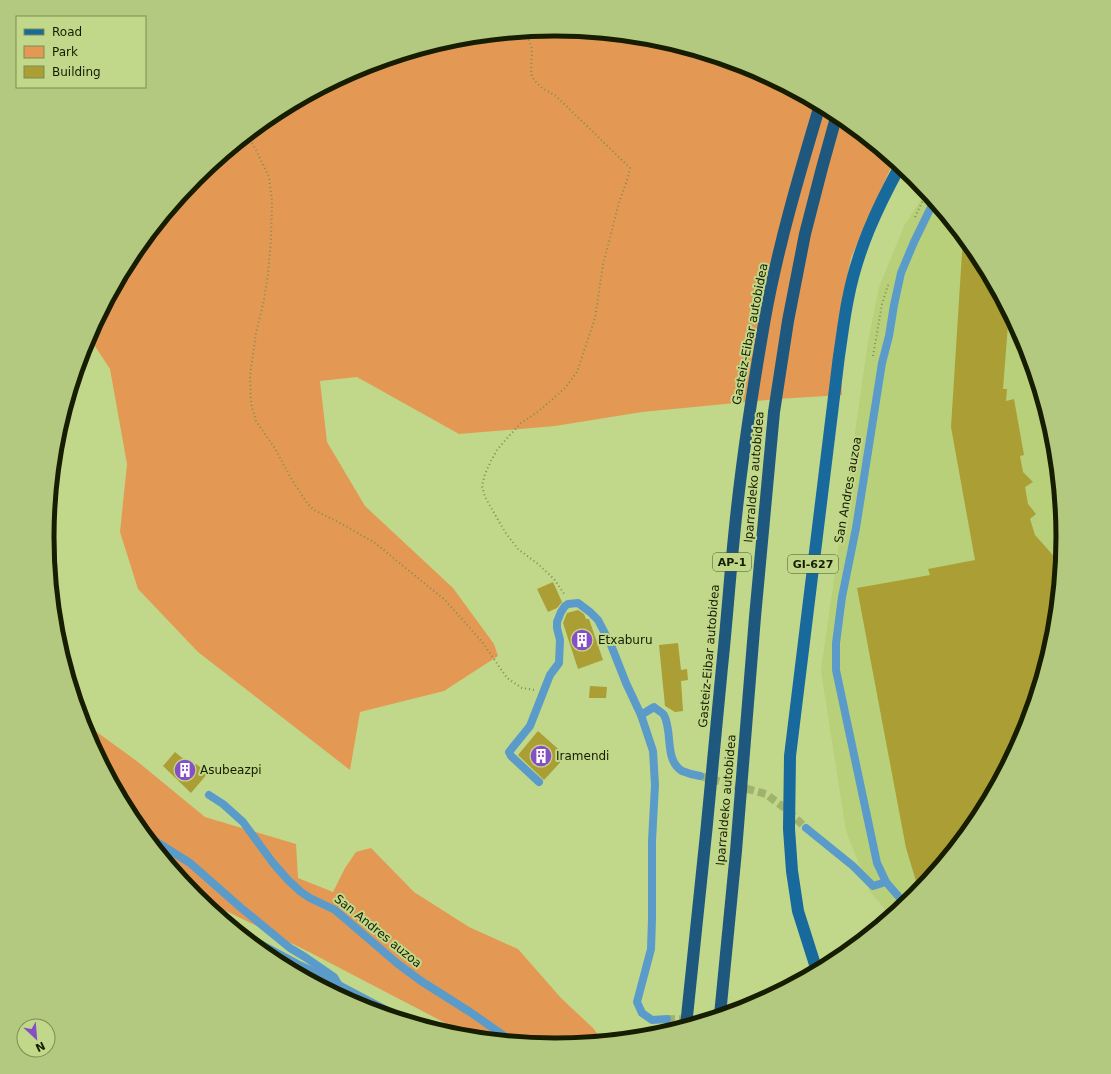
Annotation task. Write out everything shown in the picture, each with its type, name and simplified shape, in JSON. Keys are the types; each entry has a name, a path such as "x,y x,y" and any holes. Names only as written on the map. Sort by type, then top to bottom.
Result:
{"highway":[{"name":"Gasteiz-Eibar autobidea","path":"687,1021 730,594 735,526 749,415 766,316 784,233 818,110"},
{"name":"Iparraldeko autobidea","path":"721,1010 736,851 754,624 774,412 788,321 805,234 835,121"}],"main road":[{"name":"GI-627","path":"815,965 798,910 792,872 789,829 790,756 839,356 848,298 855,270 873,218 897,171"}],"street":[{"name":"San Andres auzoa","path":"901,900 886,882 877,863 836,670 836,643 842,597 856,528 882,363 889,336 894,305 902,273 914,242 931,206"},
{"path":"539,782 511,756 509,752 530,726 550,675 559,663 560,640 557,622 561,612 568,604 578,603 590,612 601,626 641,715 653,751 655,785 652,841 651,950 637,1002 642,1013 652,1020 667,1019"},
{"path":"641,715 654,707 663,714 668,726 673,761 681,770 700,776"},
{"name":"San Andres auzoa","path":"209,795 243,822 273,863 301,892 335,910 398,964 503,1035"},
{"path":"806,828 853,866 873,886 886,882"},
{"path":"160,844 190,863 290,948 334,977 341,988"},
{"path":"277,954 365,1000"}],"path":[{"path":"528,37 532,48 531,74 534,80 542,88 556,96 630,168 618,206 603,264 595,318 577,372 565,388 539,411 521,423 497,450 485,474 482,486 485,497 505,532 518,549 538,564 554,579 561,588 568,604"},
{"path":"251,140 269,177 272,200 268,274 264,300 256,333 250,376 251,403 256,421 274,447 292,480 307,503 314,510 344,525 375,544 445,600 483,643 507,678 522,688 543,691"}],"shaded area":[{"path":"923,197 953,232 972,259 1005,315 1030,376 1047,439 1055,504 1056,537 1055,570 1047,635 1030,698 1005,759 989,788 953,842 910,891 888,912 870,892 846,831 821,671 868,342 879,287 904,226"}],"green space":[{"path":"556,36 621,40 685,53 747,74 806,103 834,120 892,166 851,258 838,321 842,395 777,399 642,412 555,426 459,434 357,377 320,381 327,442 365,506 453,588 494,644 498,656 444,691 360,712 350,770 198,652 138,589 120,532 127,464 110,369 93,344 106,315 122,286 158,232 201,183 225,160 277,120 305,103 364,74 426,53 490,40"},
{"path":"93,729 138,762 205,817 296,844 298,878 333,892 345,868 356,852 371,848 414,892 469,927 518,949 561,998 593,1028 599,1036 556,1038 523,1037 490,1034 452,1027 311,953 217,906 201,891 158,842 139,815 106,759"}],"building":[{"path":"962,245 989,286 1008,322 1003,389 1007,389 1006,401 1014,399 1024,455 1020,456 1023,472 1033,482 1025,487 1028,504 1036,514 1030,519 1035,535 1055,558 1055,570 1047,635 1039,667 1030,698 1005,759 989,788 953,842 923,876 916,881 906,848 857,588 930,575 928,569 975,560 951,427"},
{"path":"553,582 562,602 557,608 548,612 537,589"},
{"name":"Etxaburu","path":"578,610 584,614 586,619 589,619 603,660 578,669 563,623 567,613"},
{"path":"678,643 681,670 687,669 688,680 681,681 683,711 675,712 665,706 659,645"},
{"path":"590,686 607,687 606,698 589,698"},
{"name":"Iramendi","path":"538,731 566,756 544,780 518,755"},
{"name":"Asubeazpi","path":"175,752 193,767 196,764 208,773 191,793 163,766"}],"tunnel":[{"path":"700,776 766,794 786,809 806,828"},
{"path":"667,1019 689,1020"}],"place":[{"name":"Etxaburu","path":"582,640"},
{"name":"Iramendi","path":"541,756"},
{"name":"Asubeazpi","path":"185,770"}]}
